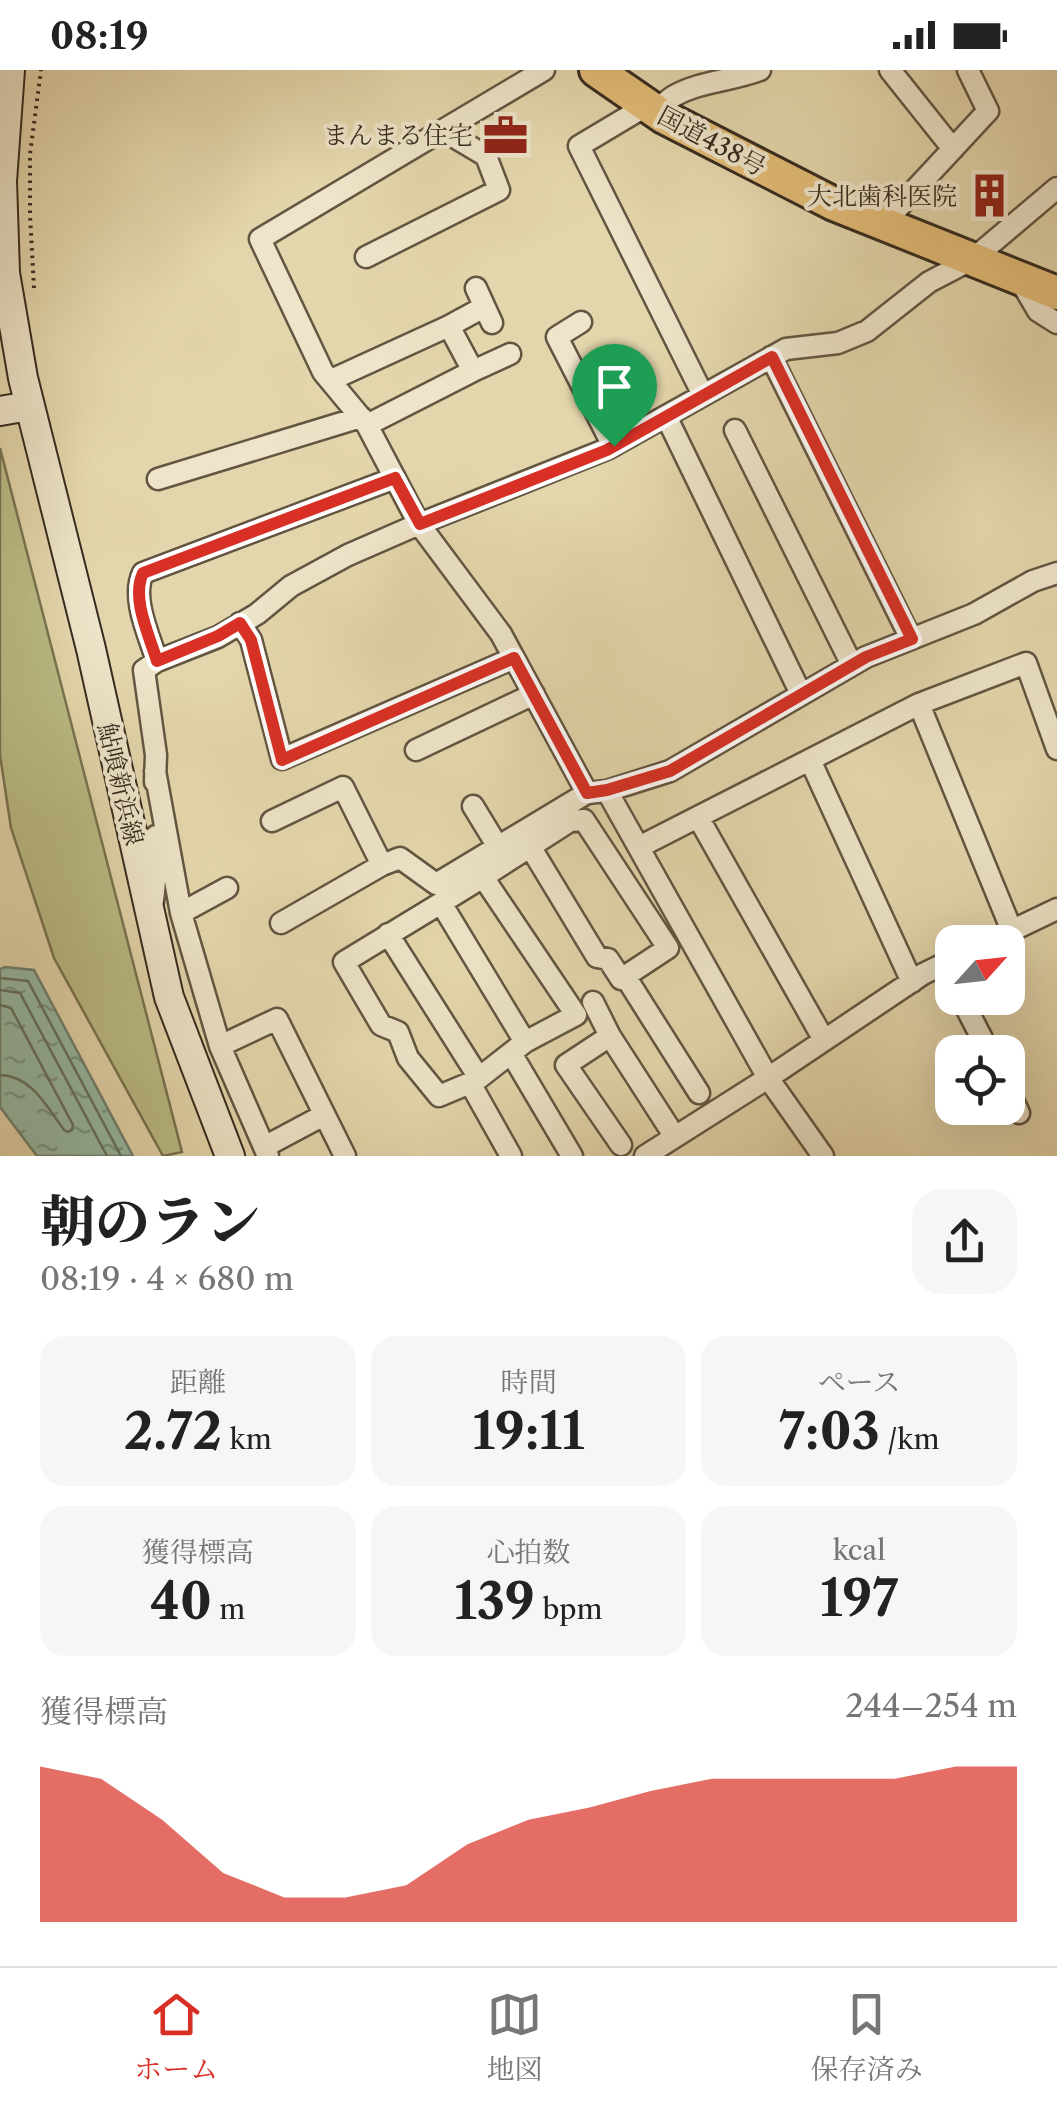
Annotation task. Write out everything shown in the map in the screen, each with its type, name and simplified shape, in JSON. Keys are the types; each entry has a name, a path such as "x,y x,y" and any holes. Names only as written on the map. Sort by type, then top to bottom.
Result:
{"highway":[{"name":"国道438号","path":"598,71 651,109 834,204 1057,292"}],"main road":[{"name":"鮎喰新浜線","path":"10,70 2,181 12,409 91,650 169,998 230,1156"}],"street":[{"path":"544,70 260,239 323,372 364,421 420,524 501,634 597,792 640,847 768,1078 823,1156"},
{"path":"703,396 580,146 674,96 760,70"},
{"path":"890,70 953,148"},
{"path":"884,224 988,111 968,70"},
{"path":"366,257 499,190 486,156 444,131"},
{"path":"151,917 157,862 156,754 144,670 218,636 256,614 290,586 348,556 614,446 786,348 838,343 867,331 929,282 973,259 1057,188"},
{"path":"1018,277 1038,311 1057,323"},
{"path":"331,380 484,306"},
{"path":"582,322 558,337 614,446"},
{"path":"449,326 473,371"},
{"path":"158,478 364,421 510,354"},
{"path":"772,357 912,639"},
{"path":"666,416 801,694"},
{"path":"735,430 852,665"},
{"path":"157,661 142,610 138,584 143,573 395,478"},
{"path":"281,923 400,858 436,884 597,792 670,771 866,657 974,614 1033,581 1057,573"},
{"path":"240,623 251,640 282,760 514,658"},
{"path":"640,847 919,704 1026,663 1057,749"},
{"path":"415,750 534,694"},
{"path":"919,704 1010,925"},
{"path":"810,760 912,982"},
{"path":"155,772 181,912 220,1046 266,1152 324,1115"},
{"path":"272,822 343,787 382,865"},
{"path":"474,806 498,847"},
{"path":"698,817 824,1040"},
{"path":"584,820 668,948 584,1009 518,1048 474,1080 440,1096 408,1058 398,1032 381,1025 344,962 483,877 570,821 584,820"},
{"path":"531,848 597,957 608,959 623,978 699,1093"},
{"path":"483,877 584,1009 610,1036 674,1145"},
{"path":"181,912 227,888"},
{"path":"441,902 572,1156"},
{"path":"1024,925 1057,908"},
{"path":"388,934 474,1080 511,1156"},
{"path":"645,1156 674,1145 912,982 935,974"},
{"path":"220,1046 277,1018 346,1156"},
{"path":"610,1036 566,1065 621,1146"}],"path":[{"path":"34,294 30,154 41,70"}],"shaded area":[{"path":"0,448 182,1152 163,1156 54,958 11,828 0,755"}],"water":[{"path":"0,969 34,970 133,1156 37,1156 0,1107"}],"place":[{"name":"まんまる住宅","path":"506,135"},
{"name":"大北歯科医院","path":"990,196"}],"route":[{"path":"772,357 912,639 866,657 670,771 587,793 514,658 282,760 251,640 240,623 157,661 142,610 138,584 143,573 395,478 420,524 614,446 772,357"}]}
